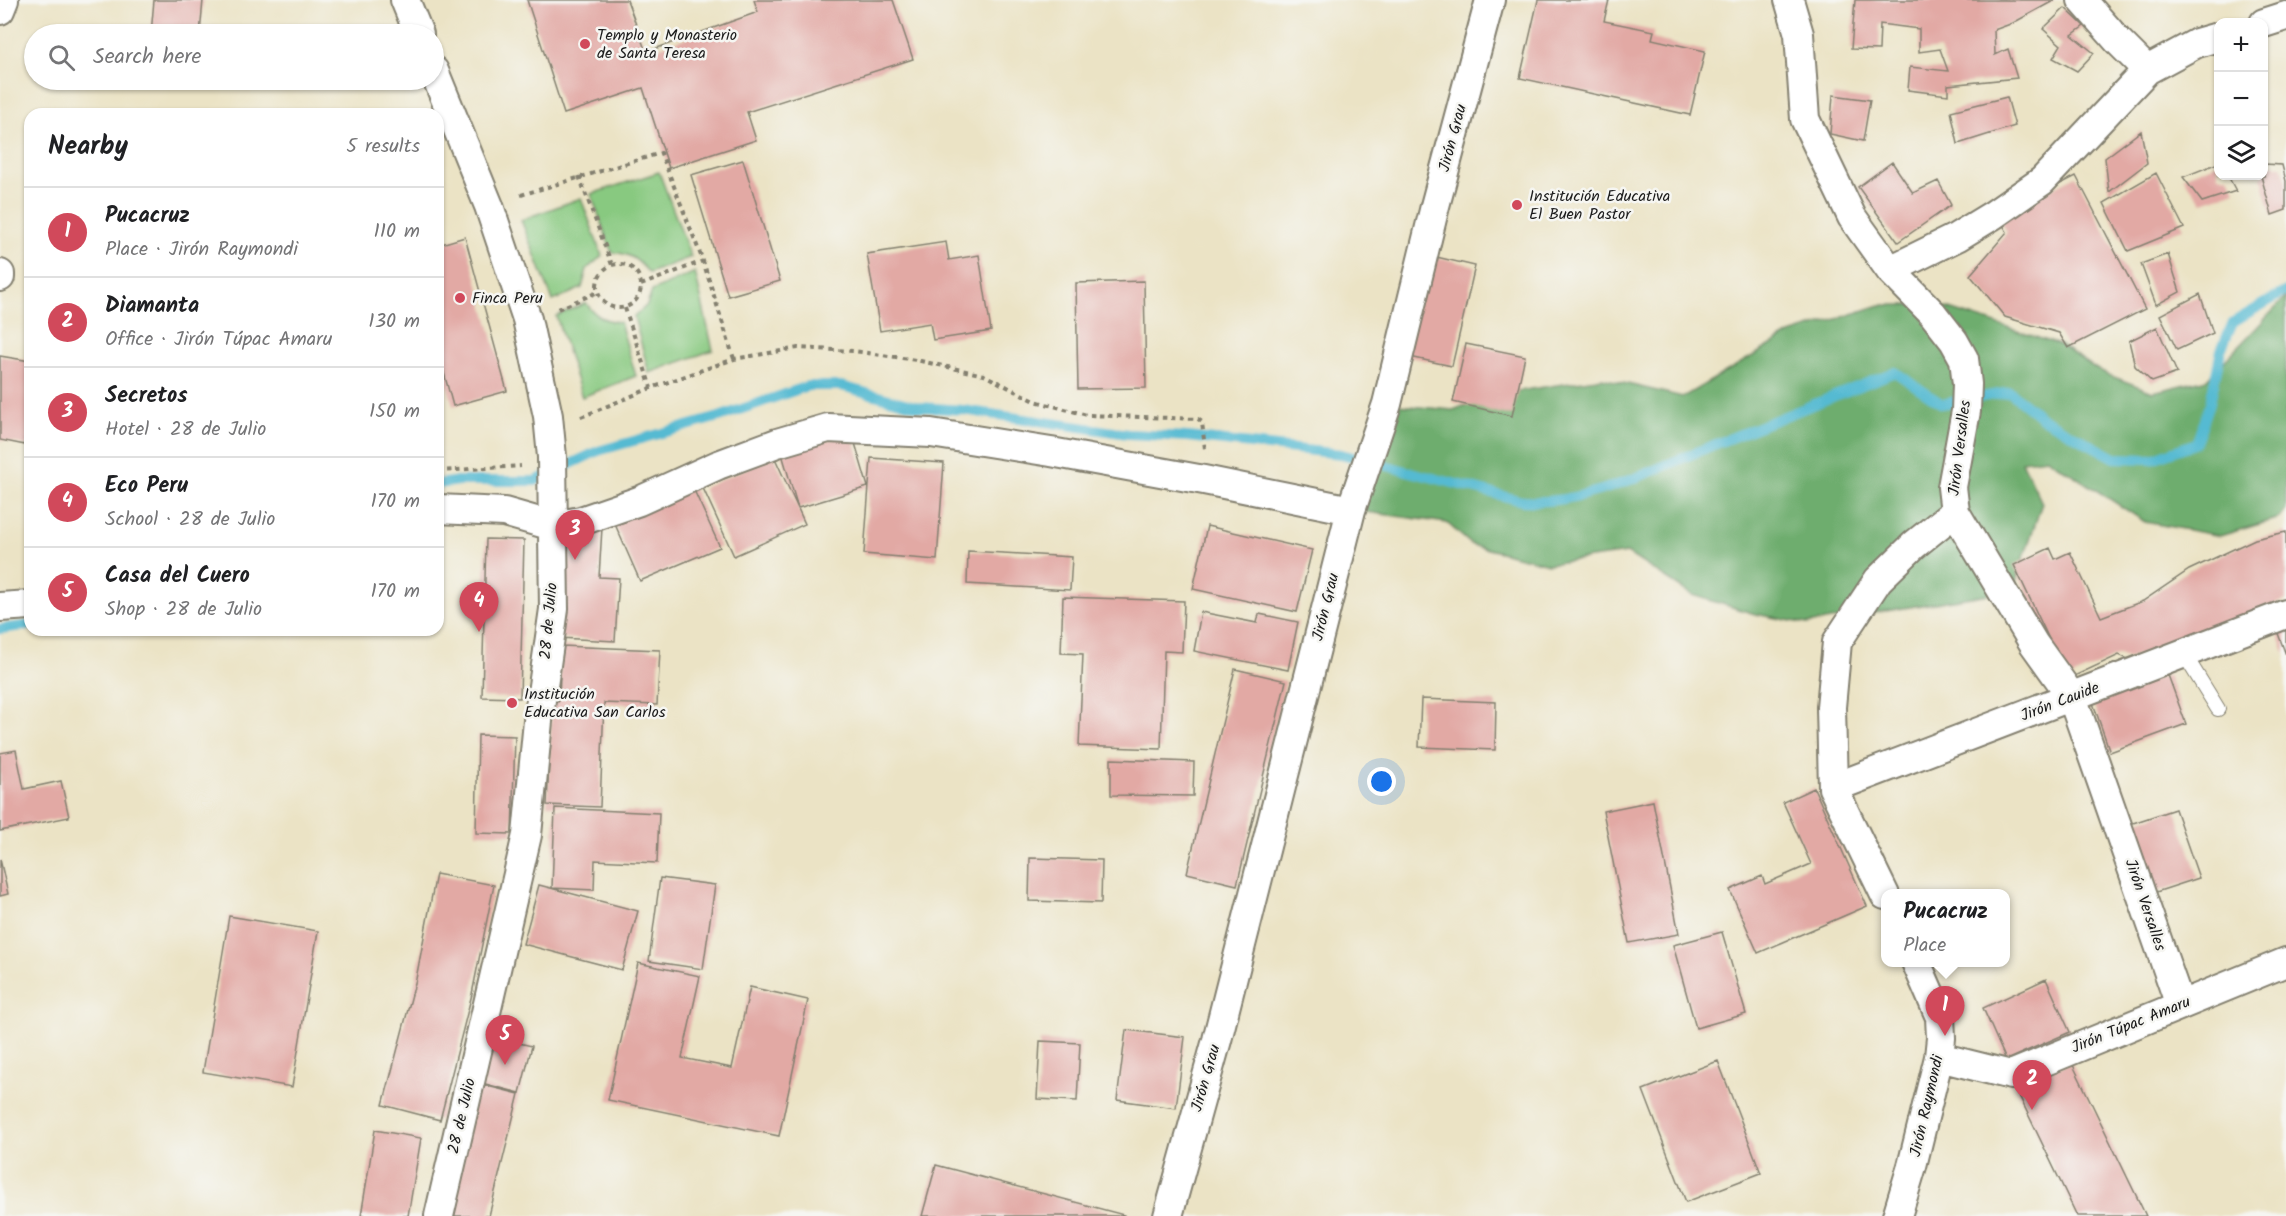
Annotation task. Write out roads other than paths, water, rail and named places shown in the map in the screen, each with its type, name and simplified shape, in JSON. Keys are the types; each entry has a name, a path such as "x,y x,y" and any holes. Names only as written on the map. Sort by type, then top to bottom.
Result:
{"street":[{"path":"0,10 4,0"},
{"path":"405,0 415,24"},
{"name":"Jirón Grau","path":"1168,1216 1217,1040 1351,510 1387,404 1435,207 1490,0"},
{"name":"Jirón Versalles","path":"1789,0 1799,34 1805,119 1852,218 1890,270 1933,314 1954,341 1964,359 1966,411 1953,500 2034,644 2072,697 2180,1005"},
{"path":"2082,0 2147,70"},
{"path":"2268,22 2286,16"},
{"path":"1890,270 1957,237 2042,181 2147,70 2197,43 2214,38"},
{"name":"28 de Julio","path":"439,1216 527,835 538,721 554,609 553,522 544,463 548,416 527,319 489,206 442,90"},
{"path":"444,509 504,512 553,522 581,521 639,501 718,465 777,443 828,428 931,433 1204,480 1351,510"},
{"path":"1882,889 1833,788 1831,707 1837,642 1878,580 1914,545 1953,500"},
{"path":"0,607 24,605"},
{"name":"Jirón Cauide","path":"1833,788 2286,614"},
{"name":"Jirón Túpac Amaru","path":"1940,1057 2011,1075 2286,962"},
{"name":"Jirón Raymondi","path":"1897,1216 1940,1057 1940,1017 1918,967"}],"lane":[{"path":"2184,654 2217,709"}],"waterway":[{"path":"444,483 535,481 598,451 719,417 808,386 841,386 919,407 963,410 1128,434 1188,437 1341,454 1522,501 1569,498 1615,486 1895,372 1942,404 2010,392 2042,418 2115,458 2152,459 2196,443 2210,403 2221,350 2233,322 2286,291"},
{"path":"0,629 24,626"}],"place":[{"name":"Templo y Monasterio de Santa Teresa","path":"585,44"},
{"name":"Institución Educativa El Buen Pastor","path":"1517,205"},
{"name":"Finca Peru","path":"460,298"},
{"name":"Secretos","path":"575,560"},
{"name":"Eco Peru","path":"479,632"},
{"name":"Institución Educativa San Carlos","path":"512,703"},
{"name":"Pucacruz","path":"1945,1036"},
{"name":"Casa del Cuero","path":"505,1065"},
{"name":"Diamanta","path":"2032,1110"}]}
